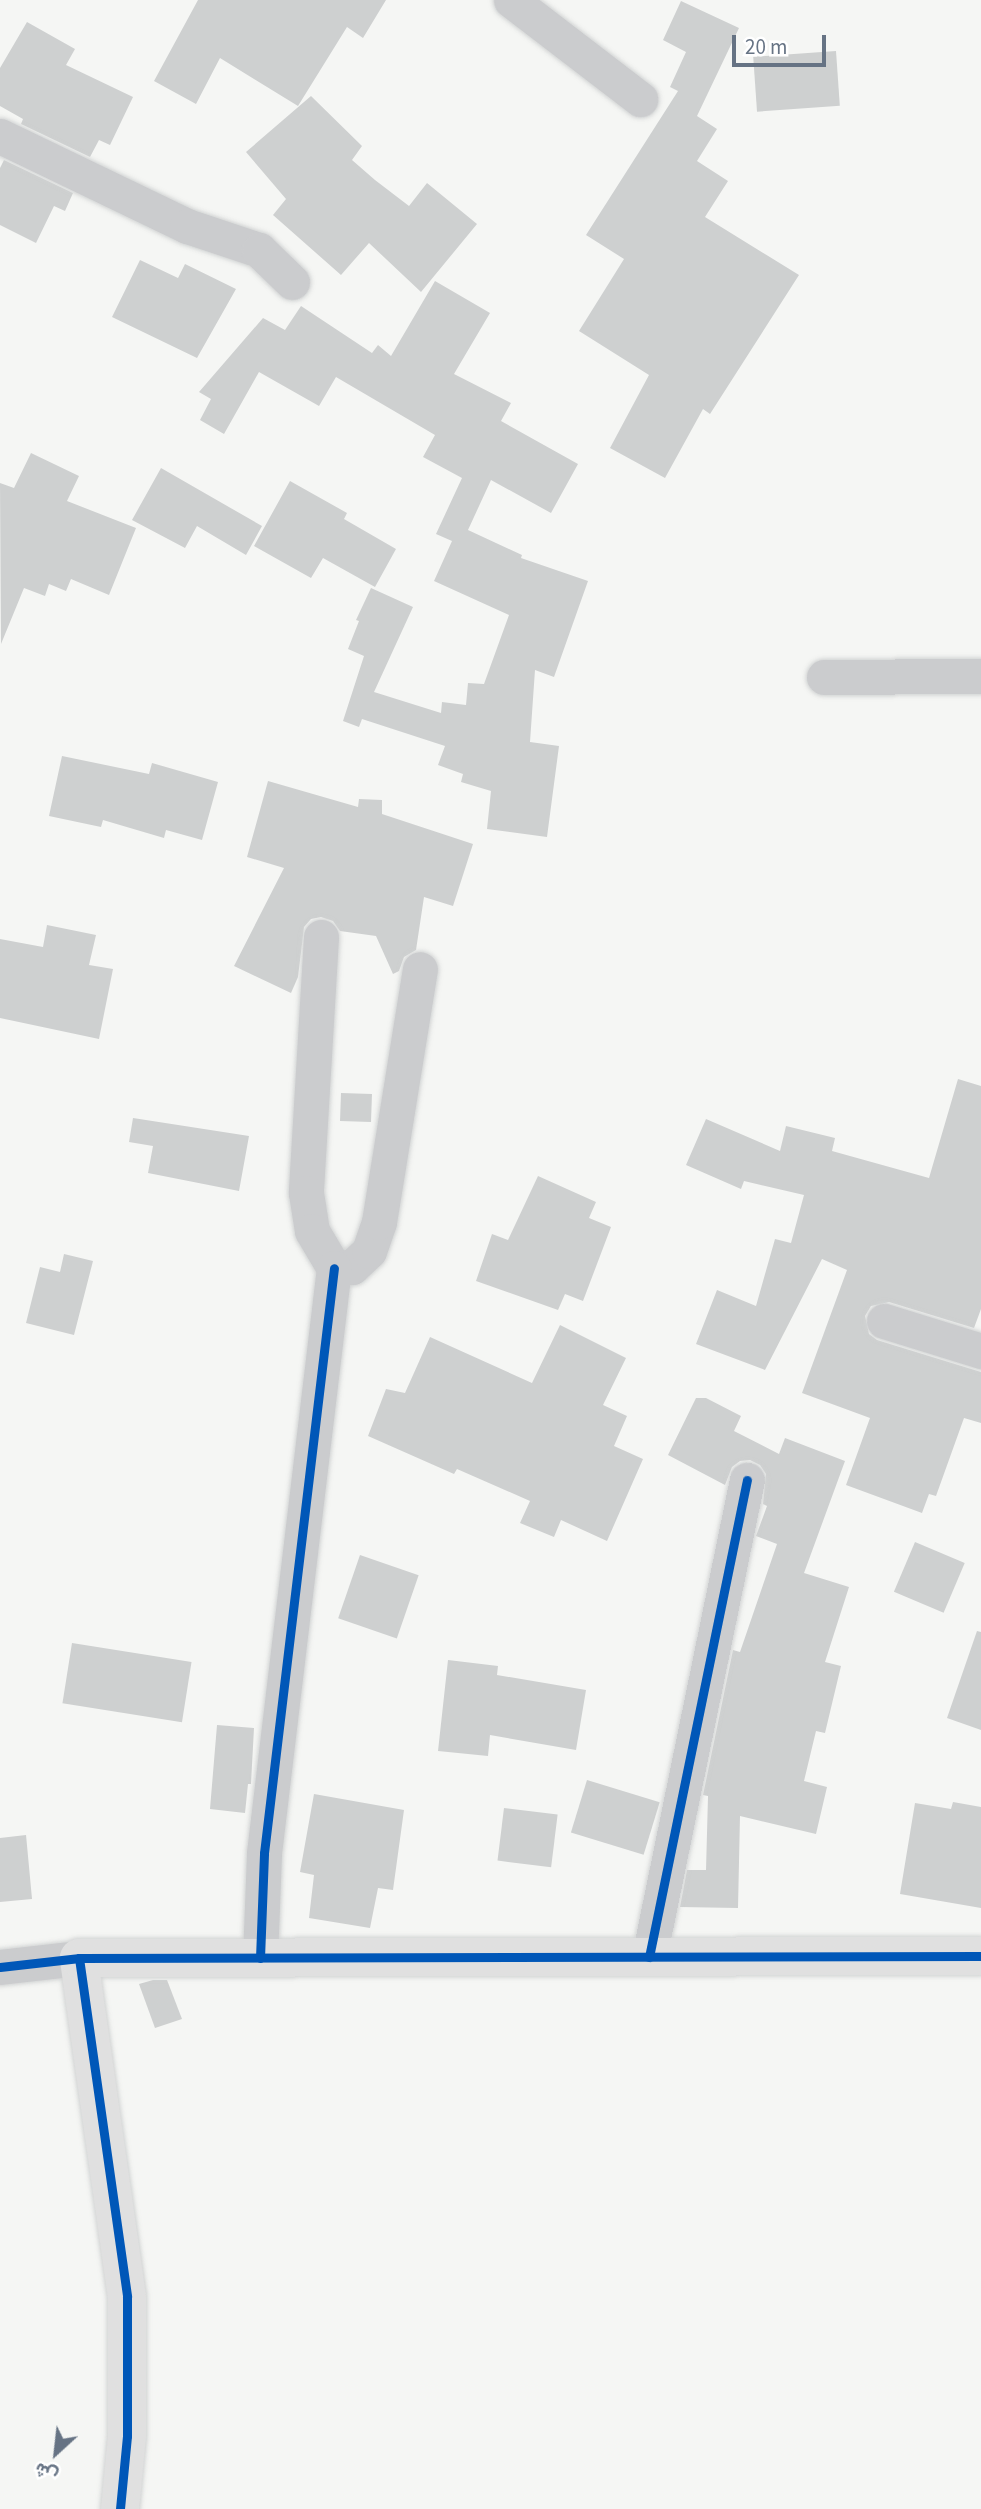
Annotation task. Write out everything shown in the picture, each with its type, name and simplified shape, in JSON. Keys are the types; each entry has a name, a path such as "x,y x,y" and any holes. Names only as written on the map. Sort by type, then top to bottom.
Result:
{"street":[{"path":"512,0 640,99"},
{"path":"0,136 187,226 259,250 292,282"},
{"path":"824,677 981,676"},
{"path":"260,1958 264,1853 334,1268 312,1231 306,1193 320,937"},
{"path":"334,1268 352,1267 369,1251 379,1222 420,969"},
{"path":"884,1321 981,1351"},
{"path":"649,1957 747,1480"},
{"path":"0,1967 79,1958 981,1956"},
{"path":"79,1958 127,2297 127,2436 120,2509"}],"building":[{"path":"198,0 386,0 363,38 347,27 298,106 220,58 196,104 154,81"},
{"path":"681,1 739,28 697,116 717,129 697,161 728,181 705,217 799,275 710,414 703,409 665,478 610,448 649,375 579,331 624,259 586,235 678,91 670,87 686,52 663,40"},
{"path":"27,22 75,49 66,65 133,97 110,145 99,140 90,157 21,124 23,119 0,106 0,68"},
{"path":"836,51 840,106 757,112 753,57"},
{"path":"311,96 362,146 352,160 375,180 409,206 427,183 477,224 421,292 369,243 341,275 273,215 286,199 246,152"},
{"path":"4,160 73,193 65,211 54,206 36,243 0,225 0,168"},
{"path":"140,260 178,278 185,264 236,289 197,358 112,317"},
{"path":"435,281 490,313 454,374 511,403 501,421 578,464 551,513 491,480 468,530 522,555 521,558 588,581 554,677 535,670 530,742 559,746 547,837 487,829 491,791 461,782 463,774 438,765 445,746 362,719 359,727 343,721 364,656 348,649 359,621 356,620 371,588 413,607 374,692 441,713 442,702 466,705 468,683 484,684 509,615 434,581 452,541 436,534 462,478 423,457 435,435 336,377 319,406 259,372 224,434 200,420 211,399 199,392 263,318 285,330 301,306 372,353 378,345 391,356"},
{"path":"31,453 79,476 67,501 136,528 109,595 71,579 66,591 49,584 45,596 24,588 1,644 0,483 14,488"},
{"path":"161,468 262,526 246,555 197,526 185,548 132,520"},
{"path":"290,481 347,513 344,519 396,549 375,587 323,558 311,578 254,546"},
{"path":"62,756 149,774 152,763 218,782 202,840 166,830 164,838 103,820 101,827 49,816"},
{"path":"268,781 358,807 359,799 382,800 382,814 473,844 453,906 424,897 416,950 404,957 399,971 393,974 376,936 340,931 333,921 321,917 311,919 304,927 298,977 291,993 234,966 284,868 247,857"},
{"path":"47,925 96,935 89,965 113,969 99,1039 0,1018 0,939 43,947"},
{"path":"958,1079 981,1086 981,1309 974,1328 889,1302 871,1306 865,1316 869,1334 877,1340 981,1372 981,1423 964,1418 936,1496 929,1494 922,1513 846,1485 870,1418 802,1393 847,1270 822,1259 765,1370 696,1344 717,1290 756,1306 775,1239 791,1243 804,1195 744,1181 741,1189 686,1165 706,1119 780,1151 786,1126 835,1138 832,1151 929,1178"},
{"path":"341,1093 372,1094 371,1122 340,1121"},
{"path":"133,1118 249,1136 239,1191 148,1173 153,1146 129,1142"},
{"path":"538,1176 596,1202 589,1218 611,1227 583,1301 565,1294 558,1310 476,1281 492,1234 508,1240"},
{"path":"64,1254 93,1261 74,1335 26,1323 40,1267 60,1272"},
{"path":"560,1325 626,1358 603,1405 627,1416 614,1446 643,1459 607,1541 561,1520 554,1537 520,1523 530,1501 457,1469 454,1474 368,1436 386,1389 405,1393 430,1337 532,1383"},
{"path":"696,1398 706,1398 741,1416 734,1431 779,1454 785,1438 845,1461 804,1573 849,1587 825,1662 841,1666 825,1733 816,1731 804,1781 827,1787 816,1834 740,1816 738,1908 680,1907 687,1870 706,1870 708,1796 703,1795 733,1650 740,1652 777,1544 756,1536 767,1506 763,1504 766,1474 760,1465 750,1460 740,1461 732,1467 725,1485 668,1455"},
{"path":"915,1542 965,1563 944,1613 894,1592"},
{"path":"360,1555 419,1575 397,1639 338,1618"},
{"path":"977,1631 981,1632 981,1730 947,1718"},
{"path":"72,1643 192,1662 182,1722 62,1703"},
{"path":"448,1660 498,1666 497,1675 586,1690 576,1750 490,1735 488,1756 438,1751"},
{"path":"217,1725 254,1728 251,1784 248,1784 245,1813 210,1809"},
{"path":"587,1780 660,1802 644,1855 571,1833"},
{"path":"314,1794 404,1810 393,1890 378,1888 370,1928 309,1918 314,1875 300,1872"},
{"path":"953,1802 981,1807 981,1908 900,1894 915,1803 951,1809"},
{"path":"504,1808 558,1815 551,1867 498,1861"},
{"path":"26,1835 32,1899 0,1902 0,1838"},
{"path":"167,1980 182,2019 155,2028 139,1984"}],"cycle path":[{"path":"260,1958 264,1853 334,1268"},
{"path":"649,1957 747,1480"},
{"path":"0,1967 79,1958 981,1956"},
{"path":"79,1958 127,2297 127,2436 120,2509"}]}
